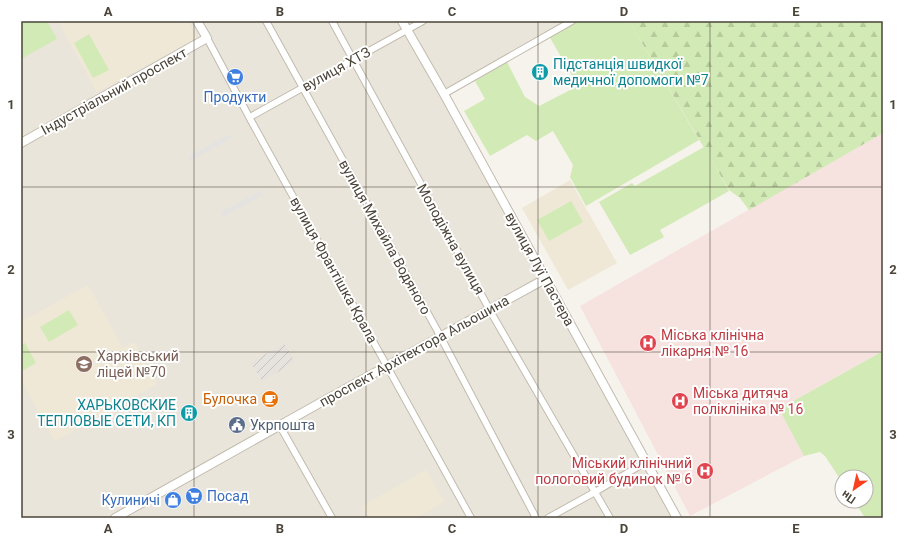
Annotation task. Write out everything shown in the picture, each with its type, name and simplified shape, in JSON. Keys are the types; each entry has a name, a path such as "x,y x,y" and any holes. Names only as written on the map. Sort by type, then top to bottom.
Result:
{"street":[{"name":"вулиця Франтішка Крала","path":"197,21 471,518"},
{"name":"вулиця Михайла Водяного","path":"266,21 440,337 536,518"},
{"name":"Молодіжна вулиця","path":"332,21 490,310 610,518"},
{"name":"вулиця Луї Пастера","path":"402,21 444,94 677,518"},
{"name":"вулиця ХТЗ","path":"250,117 423,21"},
{"path":"444,94 572,21"},
{"name":"Індустріальний проспект","path":"21,143 207,38"},
{"name":"проспект Архітектора Альошина","path":"115,518 545,279"},
{"path":"280,426 332,518"},
{"path":"548,518 646,462"}],"shaded area":[{"path":"21,21 576,21 444,94 676,518 21,518"},
{"path":"58,21 188,21 197,38 97,92"},
{"path":"883,133 883,351 779,409 804,456 690,516 580,306"},
{"path":"229,134 232,138 191,161 188,156"},
{"path":"570,180 617,263 568,290 522,208"},
{"path":"261,190 264,195 223,217 220,212"},
{"name":"Харківський ліцей №70","path":"88,285 123,348 134,342 157,384 55,441 21,380 21,322"},
{"path":"284,343 295,362 262,381 251,363"},
{"path":"426,470 444,502 417,518 369,518 362,506"}],"green space":[{"path":"21,21 47,21 57,39 21,59"},
{"path":"576,21 629,21 699,140 586,206 570,177 573,165 553,131 536,141 527,135 490,156 464,111 485,99 475,81 507,62 525,97 539,106 578,86 549,36"},
{"path":"629,21 883,21 883,133 749,210 740,198 729,190"},
{"path":"89,34 109,70 93,78 74,43"},
{"path":"704,147 729,191 660,230 664,237 630,255 599,202 632,183 635,186"},
{"path":"571,201 583,222 549,241 537,220"},
{"path":"69,310 78,325 49,342 40,327"},
{"path":"25,343 36,363 24,370 21,366 21,345"},
{"path":"883,351 883,518 865,518 859,509 874,509 874,469 834,470 825,456 820,452 804,456 779,409"}],"place":[{"name":"Підстанція швидкої медичної допомоги №7","path":"540,72"},
{"name":"Продукти","path":"235,77"},
{"name":"Міська клінічна лікарня № 16","path":"648,343"},
{"name":"Харківський ліцей №70","path":"84,364"},
{"name":"Булочка","path":"270,399"},
{"name":"Міська дитяча поліклініка № 16","path":"680,401"},
{"name":"ХАРЬКОВСКИЕ ТЕПЛОВЫЕ СЕТИ, КП","path":"189,413"},
{"name":"Укрпошта","path":"237,425"},
{"name":"Міський клінічний пологовий будинок № 6","path":"705,471"},
{"name":"Посад","path":"194,496"},
{"name":"Кулиничі","path":"173,500"}]}
